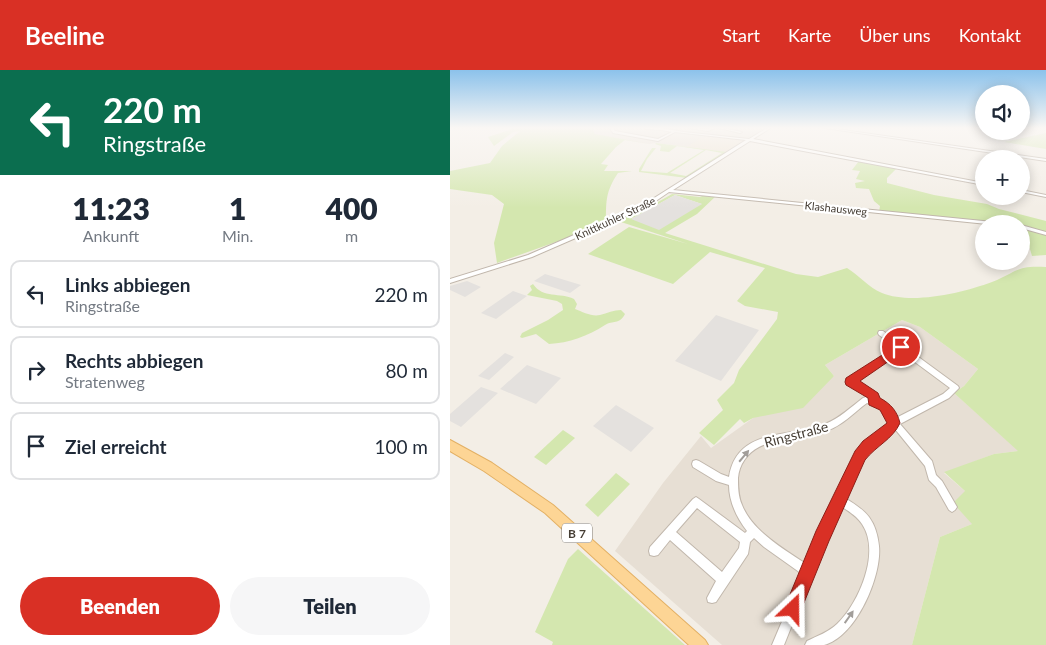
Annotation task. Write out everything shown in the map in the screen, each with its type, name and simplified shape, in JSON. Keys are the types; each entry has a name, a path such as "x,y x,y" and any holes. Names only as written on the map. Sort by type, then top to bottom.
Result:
{"main road":[{"name":"B 7","path":"450,445 488,467 549,509 700,645"}],"street":[{"name":"Knittkuhler Straße","path":"450,281 497,268 543,251 636,210 725,155"},
{"path":"832,155 975,182"},
{"path":"1010,155 1046,160"},
{"name":"Klashausweg","path":"669,191 975,221"},
{"path":"1030,193 1046,196"},
{"path":"1030,229 1046,234"},
{"path":"778,645 860,455 868,445 890,429 894,423 946,396 955,388 881,333"},
{"path":"901,347 851,382 871,394 875,398 874,401 884,407 894,423 929,464 932,476 939,484 952,507"},
{"name":"Ringstraße","path":"808,572 754,531 744,520 735,503 733,482 735,470 740,460 753,446 826,427 839,421 863,402 874,401"},
{"path":"696,464 719,478 733,482"},
{"path":"811,645 828,638 843,627 852,615 870,578 875,558 872,533 867,522 857,511 839,500"},
{"path":"654,551 696,502 745,540"},
{"path":"712,598 744,550 745,540 754,531"},
{"path":"669,534 723,580"}],"shaded area":[{"path":"675,195 702,204 659,230 631,219"},
{"path":"545,274 581,285 570,293 534,281"},
{"path":"467,281 481,287 465,297 450,290 450,286"},
{"path":"513,291 527,296 496,319 481,313"},
{"path":"716,315 759,330 721,381 675,361"},
{"path":"902,320 920,327 978,369 964,386 954,393 1019,451 994,454 944,473 965,491 972,524 940,537 912,645 722,645 615,551 663,483 701,436 711,448 753,418 834,376 825,365"},
{"path":"505,353 514,357 489,380 478,376"},
{"path":"527,365 561,378 536,404 500,389"},
{"path":"481,387 498,393 461,427 450,421 450,414"},
{"path":"616,405 654,428 631,452 593,426"}],"green space":[{"path":"496,155 609,155 601,164 608,165 604,171 632,171 618,173 614,179 607,196 606,221 567,238 497,263 494,243 504,204 492,195 450,189 450,171 490,163"},
{"path":"648,155 650,155 641,171 667,173 698,155 670,173 686,176 719,155 723,155 687,178 639,172 639,169"},
{"path":"859,161 897,168 887,178 887,183 934,195 975,202 975,205 989,205 1022,215 975,215 975,222 879,212 880,206 874,201 869,189 856,188 855,183 865,181 856,179 860,171 852,170"},
{"path":"672,194 700,197 704,195 716,196 697,214 665,233 796,274 818,277 847,268 877,291 908,298 937,296 966,290 992,282 1017,270 1030,270 1030,267 1046,267 1046,645 912,645 940,537 972,524 953,503 965,491 944,472 994,454 1018,451 954,393 964,386 978,369 920,327 902,320 825,365 834,376 803,408 753,418 744,423 740,419 714,445 699,433 723,410 717,400 734,383 739,370 777,319 778,312 745,306 737,301 765,268 710,252 673,284 588,254 629,227 688,244 621,222 584,236 642,211","holes":["675,195 702,204 631,219"]},
{"path":"1030,217 1046,221 1046,255 1032,256 1030,249"},
{"path":"533,284 542,292 574,299 577,304 575,309 588,314 597,315 621,310 625,314 618,321 585,336 564,342 549,344 536,334 522,338 520,337 522,333 563,310 562,304 557,301 527,295 532,290 530,286"},
{"path":"563,430 575,438 546,465 534,457"},
{"path":"616,473 630,484 598,517 585,505"},
{"path":"578,549 685,645 552,645 553,642 535,632 568,559"}],"route":[{"path":"793,609 822,537 860,455 868,445 890,429 894,423 894,420 884,407 874,401 874,396 864,388 851,382 901,347"}]}
